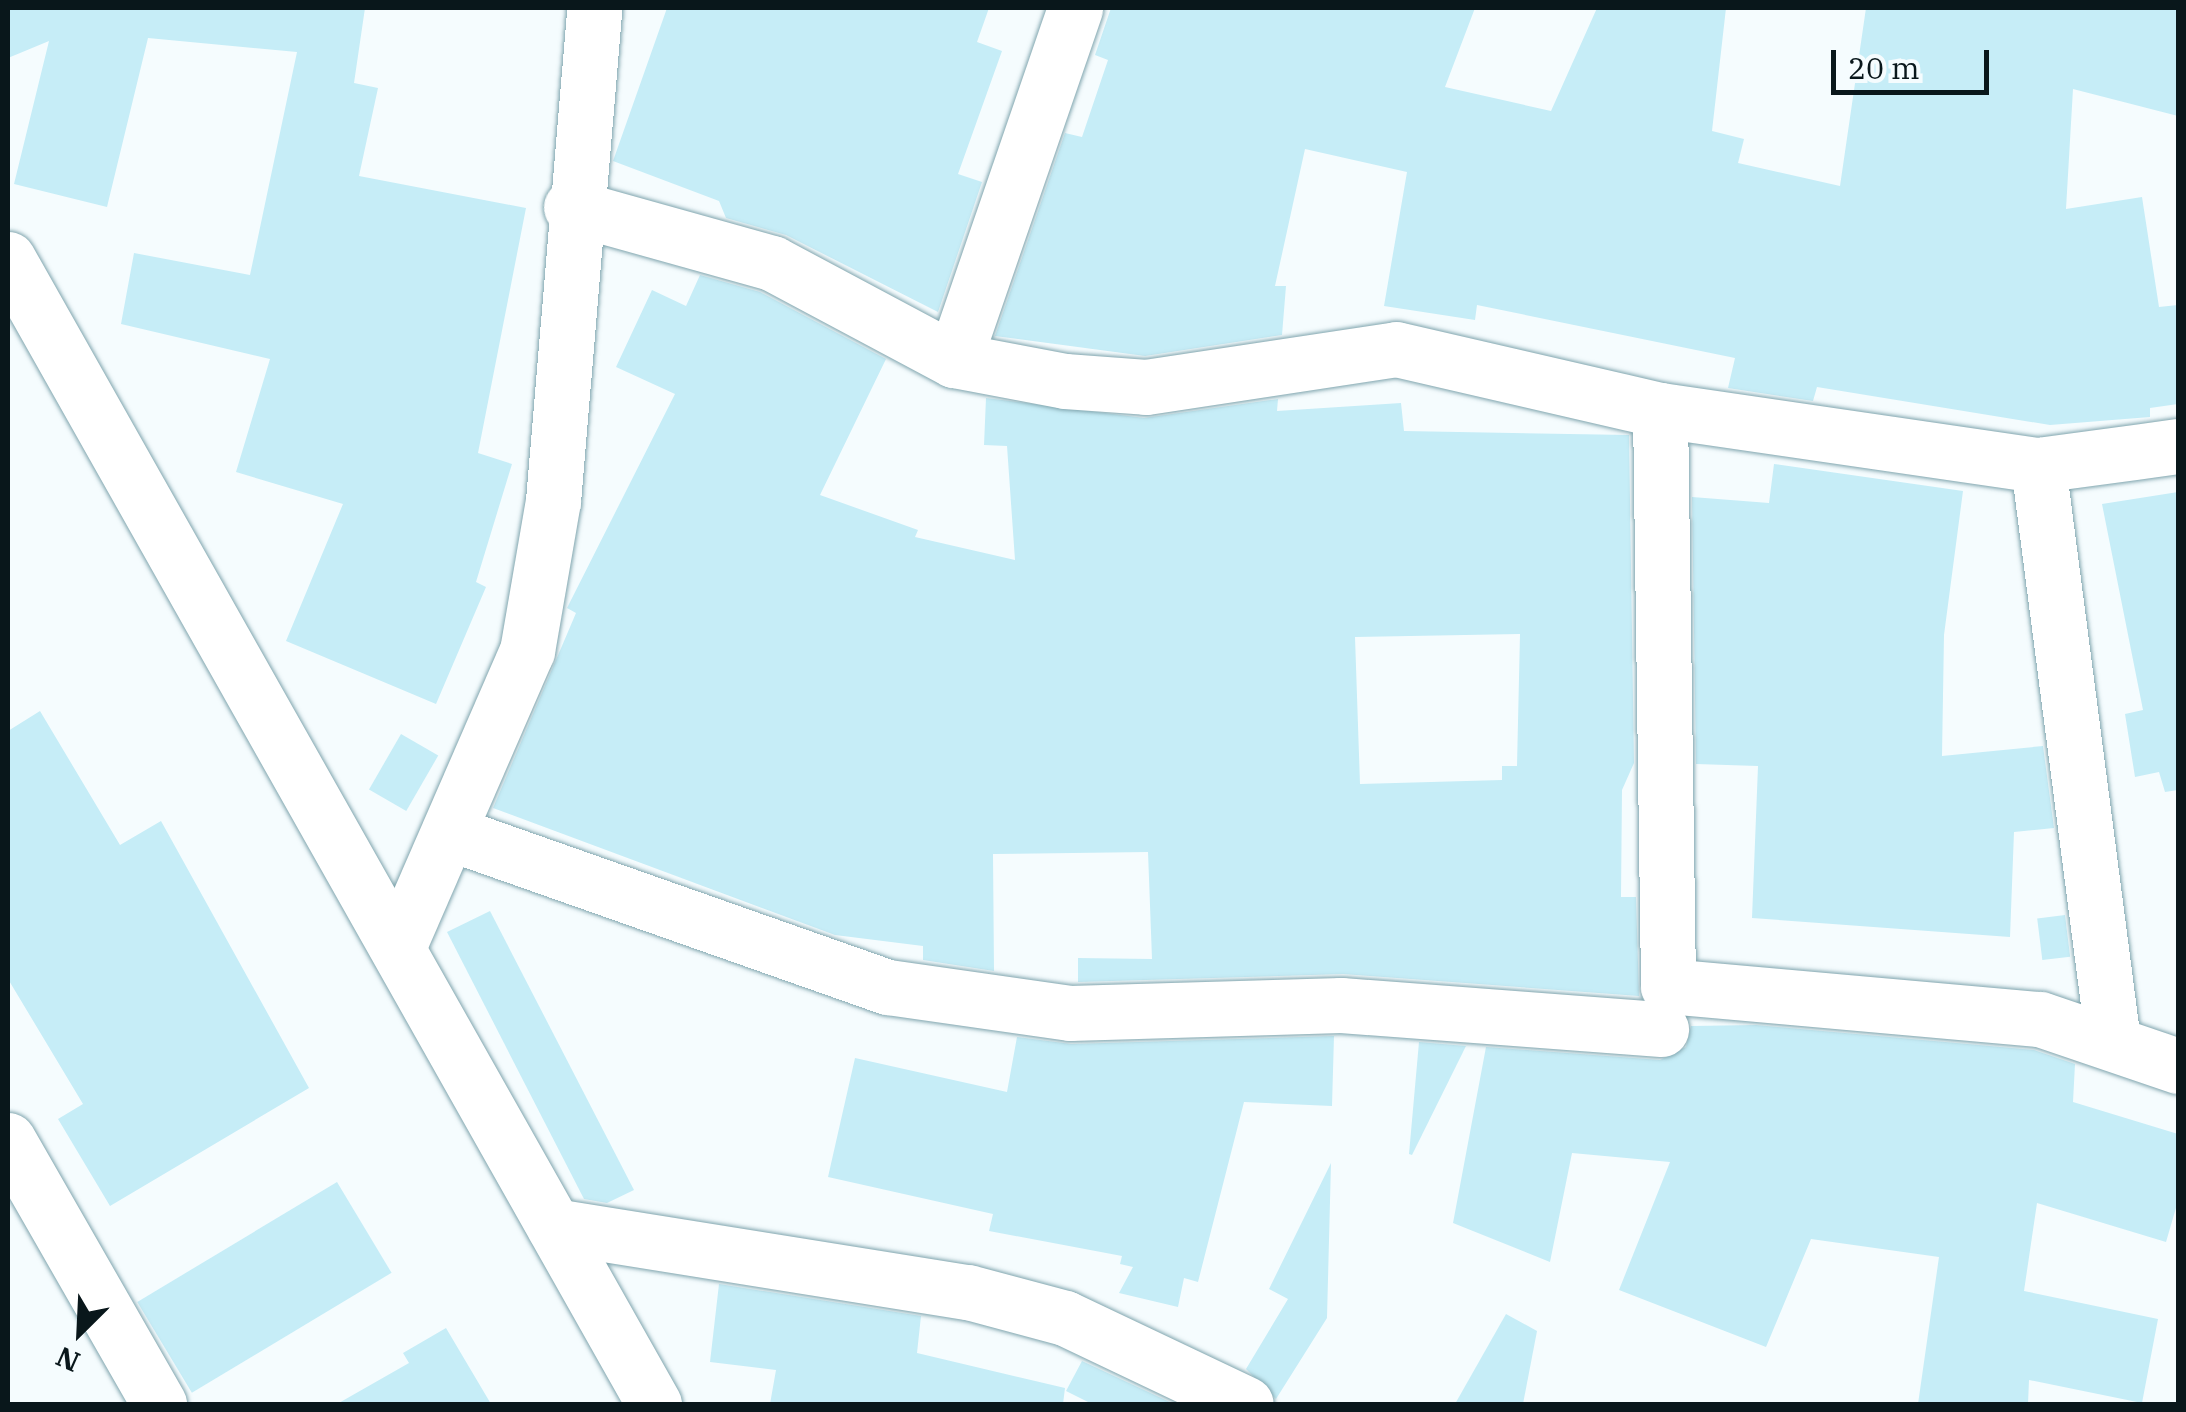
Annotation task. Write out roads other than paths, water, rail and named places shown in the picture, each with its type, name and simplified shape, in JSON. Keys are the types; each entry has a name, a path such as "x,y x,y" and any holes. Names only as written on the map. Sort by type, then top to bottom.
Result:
{"street":[{"path":"399,945 527,650 553,501 570,207 594,8"},
{"path":"954,360 1075,8"},
{"path":"570,207 772,263 954,360 1146,387 1396,349 1660,410 2038,465 2178,446"},
{"path":"8,259 399,945 654,1404"},
{"path":"1660,410 1668,986 2040,1019 2178,1066"},
{"path":"2038,465 2113,1042"},
{"path":"450,833 888,986 1070,1013 1342,1004 1660,1029"},
{"path":"8,1140 160,1404"},
{"path":"554,1226 968,1292 1065,1318 1246,1404"}]}
